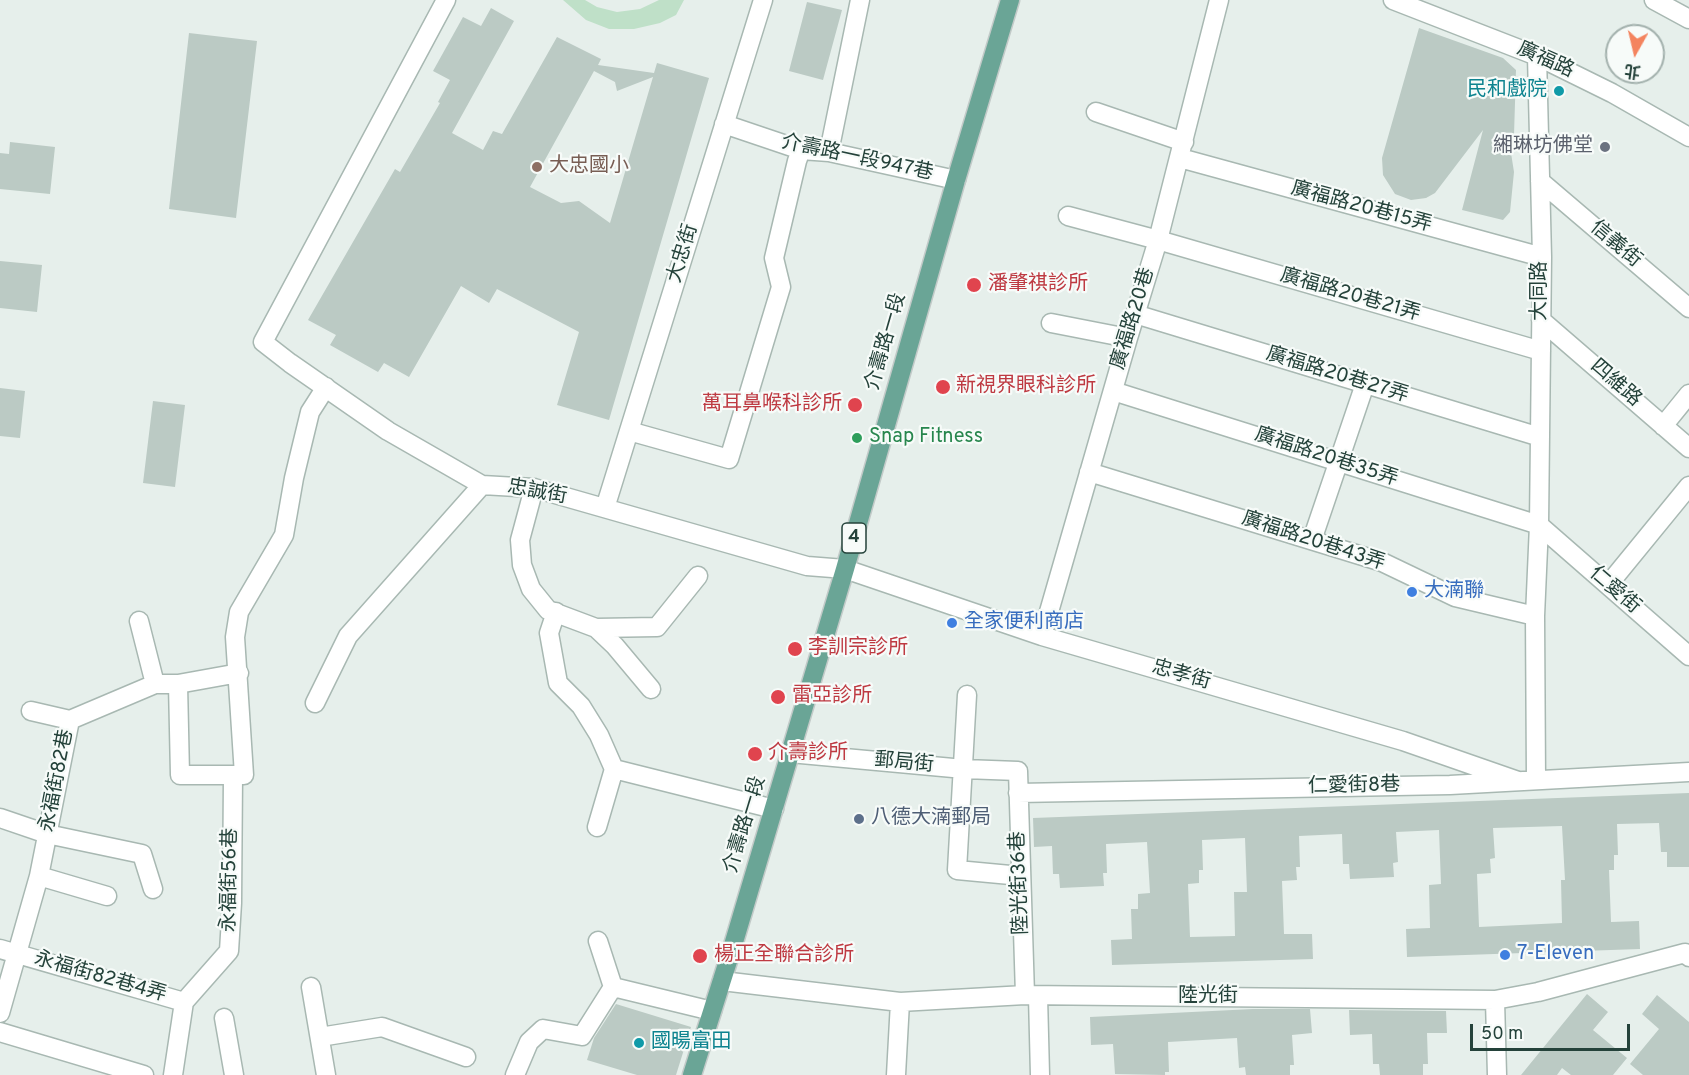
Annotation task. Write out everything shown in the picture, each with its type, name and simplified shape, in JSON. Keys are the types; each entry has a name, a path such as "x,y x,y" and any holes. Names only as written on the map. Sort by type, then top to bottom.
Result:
{"main road":[{"name":"介壽路一段","path":"692,1075 845,569 1010,0"}],"street":[{"name":"忠誠街","path":"446,0 263,342 388,431 482,485 534,488 807,566 845,569"},
{"name":"大忠街","path":"605,508 763,0"},
{"path":"830,152 860,0"},
{"name":"廣福路20巷","path":"1042,636 1158,240 1219,0"},
{"name":"廣福路","path":"1394,0 1537,56 1688,134"},
{"path":"1654,0 1686,11"},
{"name":"大同路","path":"1527,781 1539,525 1542,257 1537,56"},
{"name":"廣福路20巷15弄","path":"1096,112 1182,150 1542,257"},
{"name":"介壽路一段947巷","path":"724,124 801,150 830,152 956,180"},
{"path":"629,431 729,459 781,287 774,258 796,160 801,150"},
{"name":"信義街","path":"1540,181 1689,308"},
{"name":"廣福路20巷21弄","path":"1068,216 1541,351"},
{"name":"廣福路20巷27弄","path":"1135,314 1540,437"},
{"name":"四維路","path":"1541,320 1689,448"},
{"path":"1051,323 1128,338"},
{"path":"1312,540 1365,384"},
{"path":"178,684 180,775 244,775 236,637 239,612 284,535 294,478 310,412 326,387"},
{"name":"廣福路20巷35弄","path":"1113,391 1539,525"},
{"path":"1663,426 1689,394"},
{"name":"廣福路20巷43弄","path":"1089,472 1382,562 1455,597 1535,616"},
{"path":"315,704 348,636 482,485"},
{"path":"1608,585 1689,486"},
{"path":"534,488 520,540 522,565 531,589 549,610 596,628 615,646 651,688"},
{"name":"仁愛街","path":"1539,525 1689,656"},
{"name":"忠孝街","path":"845,569 1042,636 1403,741 1527,781"},
{"path":"596,628 657,627 698,576"},
{"path":"556,612 549,633 558,683 581,706 599,735 614,769 597,827"},
{"path":"139,621 156,684"},
{"name":"永福街82巷","path":"0,1013 8,952 39,876 70,720 156,684 178,684 239,673"},
{"path":"966,695 964,769 957,870 1021,876"},
{"path":"31,711 70,720"},
{"name":"郵局街","path":"790,753 964,769 1018,771"},
{"path":"614,769 774,808"},
{"name":"陸光街36巷","path":"1018,771 1021,876 1040,1075"},
{"name":"仁愛街8巷","path":"1018,793 1438,785 1689,772"},
{"name":"永福街56巷","path":"184,1002 229,951 232,903 233,776"},
{"path":"0,818 47,834 142,854 153,889"},
{"path":"39,876 107,896"},
{"path":"598,942 613,987"},
{"name":"永福街82巷4弄","path":"8,952 184,1002"},
{"name":"陸光街","path":"722,981 900,1002 1031,995 1495,1000 1538,992 1685,953 1689,957"},
{"path":"311,987 326,1075"},
{"path":"613,987 712,1011"},
{"path":"515,1075 529,1042 543,1029 582,1036 613,987"},
{"path":"1495,1000 1497,1075"},
{"path":"173,1075 184,1002"},
{"path":"896,1075 900,1002"},
{"path":"225,1018 234,1075"},
{"path":"320,1037 382,1027 466,1057"},
{"path":"0,1032 144,1075"}],"green space":[{"path":"563,0 585,0 597,7 617,12 640,9 659,0 684,0 676,15 660,23 634,29 609,29 586,20"}],"building":[{"path":"807,2 842,10 823,80 789,71"},
{"path":"491,8 514,21 452,133 483,150 493,131 502,134 557,37 601,59 598,65 654,73 657,63 709,78 609,420 557,405 579,332 497,289 489,303 461,286 409,377 384,363 378,372 330,345 336,335 308,320 395,169 400,172 440,103 438,102 450,80 433,71 463,17 481,26","holes":["594,71 615,82 617,91 653,77 610,223 579,201 561,203 530,187"]},
{"path":"1419,28 1503,58 1516,70 1514,135 1508,134 1514,172 1510,212 1503,220 1462,210 1483,130 1435,193 1426,198 1411,200 1395,194 1383,175 1382,158"},
{"path":"189,33 257,41 236,218 169,209"},
{"path":"10,142 55,147 50,194 0,189 0,153 9,154"},
{"path":"0,261 42,265 37,312 0,308"},
{"path":"0,388 25,391 20,438 0,436"},
{"path":"153,401 185,405 175,487 143,483"},
{"path":"1689,793 1689,867 1667,867 1667,852 1661,852 1659,823 1617,824 1618,855 1614,855 1614,870 1609,870 1611,922 1639,921 1640,949 1407,957 1406,929 1430,928 1429,885 1441,884 1439,830 1396,832 1398,862 1393,863 1394,877 1350,879 1349,864 1343,864 1342,834 1299,836 1300,867 1296,867 1297,880 1282,881 1284,934 1312,934 1313,959 1112,965 1111,940 1132,939 1131,909 1138,909 1138,894 1150,893 1147,842 1106,844 1107,873 1103,873 1104,886 1060,888 1059,874 1053,874 1052,846 1034,847 1033,818","holes":["1562,826 1565,880 1561,880 1562,923 1479,927 1477,874 1491,873 1490,859 1495,858 1493,828","1245,838 1247,892 1234,892 1235,936 1190,937 1188,884 1199,883 1199,870 1203,870 1202,840"]},
{"path":"1587,994 1608,1012 1593,1030 1627,1058 1613,1075 1571,1075 1562,1068 1557,1075 1521,1075"},
{"path":"1657,995 1689,1022 1689,1075 1643,1075 1630,1064 1659,1029 1642,1014"},
{"name":"國暘富田","path":"616,1004 691,1027 676,1075 637,1075 587,1060 594,1038"},
{"path":"1253,1009 1310,1009 1312,1033 1292,1035 1294,1065 1290,1065 1290,1075 1246,1075 1245,1067 1239,1068 1237,1038 1168,1042 1169,1072 1165,1072 1165,1075 1115,1074 1113,1044 1091,1045 1090,1017"},
{"path":"1349,1010 1446,1011 1447,1033 1427,1033 1428,1064 1423,1064 1423,1075 1380,1075 1379,1064 1373,1064 1372,1034 1350,1035"}],"place":[{"name":"民和戲院","path":"1559,91"},
{"name":"緗琳坊佛堂","path":"1605,147"},
{"name":"大忠國小","path":"537,167"},
{"name":"潘肇祺診所","path":"974,285"},
{"name":"新視界眼科診所","path":"943,387"},
{"name":"萬耳鼻喉科診所","path":"855,405"},
{"name":"Snap Fitness","path":"857,438"},
{"name":"大湳聯","path":"1412,592"},
{"name":"全家便利商店","path":"952,623"},
{"name":"李訓宗診所","path":"795,649"},
{"name":"雷亞診所","path":"778,697"},
{"name":"介壽診所","path":"755,754"},
{"name":"八德大湳郵局","path":"859,819"},
{"name":"7-Eleven","path":"1505,955"},
{"name":"楊正全聯合診所","path":"700,956"},
{"name":"國暘富田","path":"639,1043"}]}
